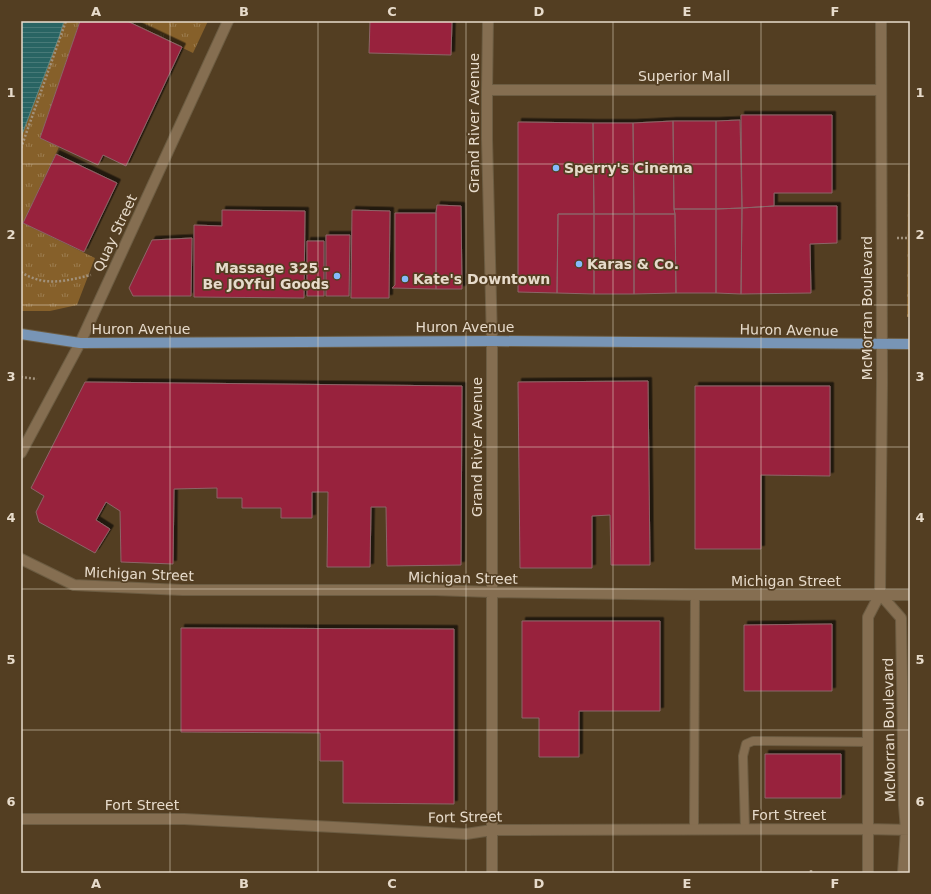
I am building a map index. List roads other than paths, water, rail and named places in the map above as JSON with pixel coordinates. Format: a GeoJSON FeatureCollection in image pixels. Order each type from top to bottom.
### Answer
{"type":"FeatureCollection","features":[{"type":"Feature","properties":{"kind":"main road","name":"Huron Avenue"},"geometry":{"type":"LineString","coordinates":[[21,334],[80,343],[492,341],[910,344]]}},
{"type":"Feature","properties":{"kind":"street","name":"Quay Street"},"geometry":{"type":"LineString","coordinates":[[21,453],[80,343],[228,21]]}},
{"type":"Feature","properties":{"kind":"street","name":"Grand River Avenue"},"geometry":{"type":"LineString","coordinates":[[488,21],[487,90],[492,341],[492,873]]}},
{"type":"Feature","properties":{"kind":"street","name":"McMorran Boulevard"},"geometry":{"type":"LineString","coordinates":[[868,873],[868,617],[880,594],[882,344],[881,21]]}},
{"type":"Feature","properties":{"kind":"street","name":"Superior Mall"},"geometry":{"type":"LineString","coordinates":[[487,90],[881,90]]}},
{"type":"Feature","properties":{"kind":"street","name":"Michigan Street"},"geometry":{"type":"LineString","coordinates":[[21,559],[74,585],[182,590],[435,590],[695,595],[910,595]]}},
{"type":"Feature","properties":{"kind":"street","name":"McMorran Boulevard"},"geometry":{"type":"LineString","coordinates":[[880,594],[902,618],[904,805],[908,830],[903,873]]}},
{"type":"Feature","properties":{"kind":"street","name":"Fort Street"},"geometry":{"type":"LineString","coordinates":[[21,819],[184,819],[466,834],[492,830],[908,830]]}},
{"type":"Feature","properties":{"kind":"lane"},"geometry":{"type":"LineString","coordinates":[[694,829],[695,595]]}},
{"type":"Feature","properties":{"kind":"lane"},"geometry":{"type":"LineString","coordinates":[[745,829],[743,756],[746,744],[753,740],[868,742]]}},
{"type":"Feature","properties":{"kind":"water"},"geometry":{"type":"Polygon","coordinates":[[[21,21],[64,21],[21,137],[21,21]]]}},
{"type":"Feature","properties":{"kind":"place","name":"Sperry's Cinema"},"geometry":{"type":"Point","coordinates":[556,168]}},
{"type":"Feature","properties":{"kind":"place","name":"Karas & Co."},"geometry":{"type":"Point","coordinates":[579,264]}},
{"type":"Feature","properties":{"kind":"place","name":"Massage 325 - Be JOYful Goods"},"geometry":{"type":"Point","coordinates":[337,276]}},
{"type":"Feature","properties":{"kind":"place","name":"Kate's Downtown"},"geometry":{"type":"Point","coordinates":[405,279]}}]}
